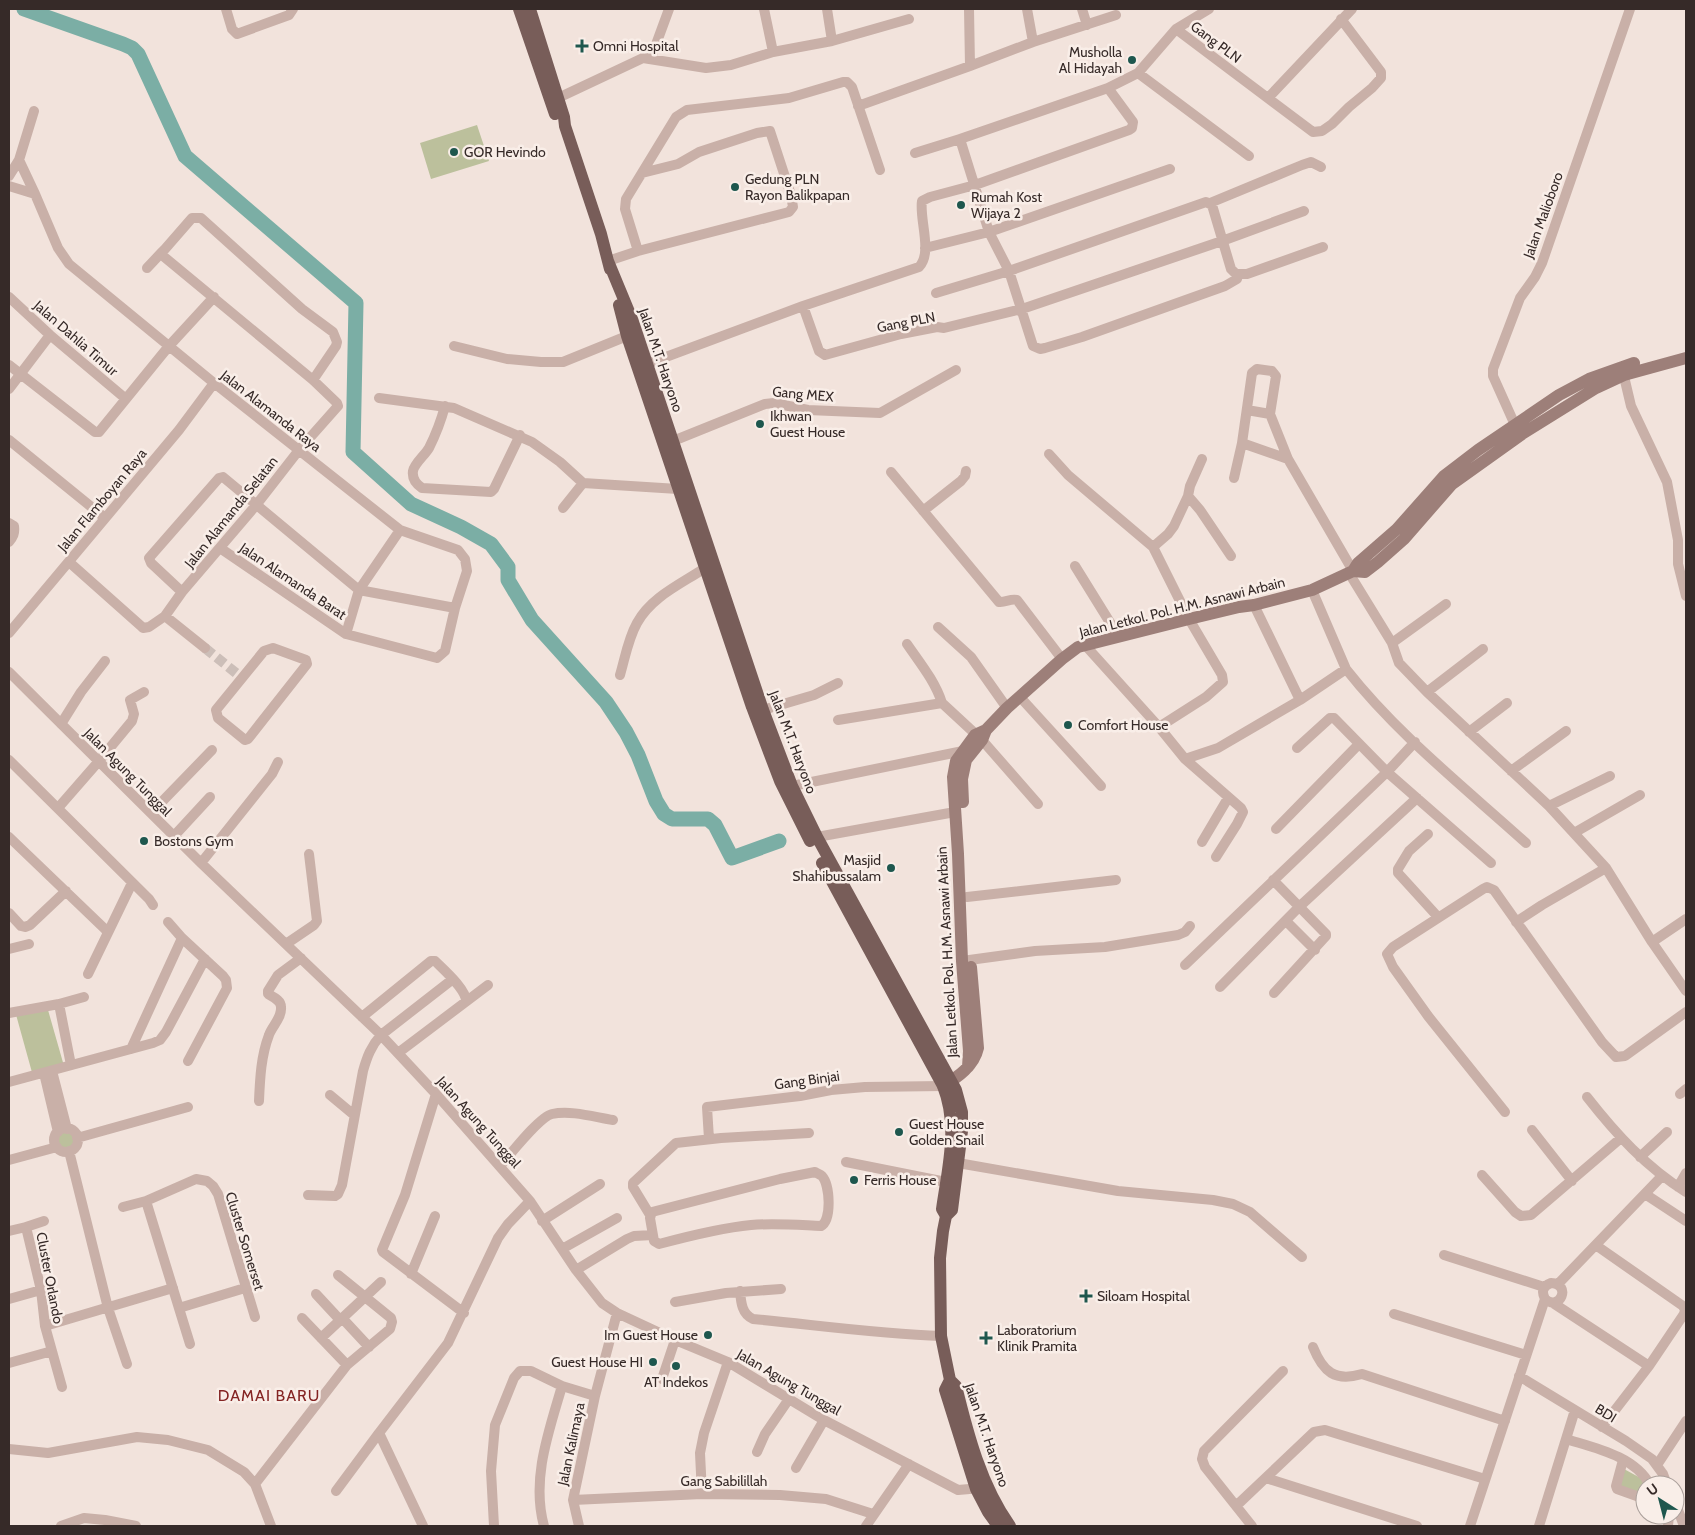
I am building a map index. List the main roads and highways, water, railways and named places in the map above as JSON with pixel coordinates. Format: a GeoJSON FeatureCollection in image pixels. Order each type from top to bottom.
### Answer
{"type":"FeatureCollection","features":[{"type":"Feature","properties":{"kind":"main road","name":"Jalan M.T. Haryono"},"geometry":{"type":"LineString","coordinates":[[519,9],[554,112],[565,126]]}},
{"type":"Feature","properties":{"kind":"main road","name":"Jalan M.T. Haryono"},"geometry":{"type":"LineString","coordinates":[[530,9],[594,214],[627,336],[754,714],[780,780],[920,1025],[947,1083],[960,1105],[962,1120],[952,1210],[946,1216],[940,1258],[942,1336],[950,1380],[956,1386],[983,1478],[982,1488],[988,1512],[998,1526]]}},
{"type":"Feature","properties":{"kind":"main road","name":"Jalan M.T. Haryono"},"geometry":{"type":"LineString","coordinates":[[608,262],[632,319],[763,710],[812,833]]}},
{"type":"Feature","properties":{"kind":"main road","name":"Jalan M.T. Haryono"},"geometry":{"type":"LineString","coordinates":[[946,1216],[942,1209],[952,1125],[947,1083]]}},
{"type":"Feature","properties":{"kind":"main road","name":"Jalan M.T. Haryono"},"geometry":{"type":"LineString","coordinates":[[982,1488],[1010,1526]]}},
{"type":"Feature","properties":{"kind":"waterway"},"geometry":{"type":"LineString","coordinates":[[24,9],[132,48],[138,54],[185,156],[356,303],[353,452],[411,504],[461,527],[491,544],[508,567],[508,580],[532,620],[606,702],[626,732],[638,755],[656,801],[664,814],[672,819],[708,819],[715,825],[732,858],[779,841]]}},
{"type":"Feature","properties":{"kind":"tunnel"},"geometry":{"type":"LineString","coordinates":[[205,648],[236,673]]}},
{"type":"Feature","properties":{"kind":"place","name":"Omni Hospital"},"geometry":{"type":"Point","coordinates":[582,46]}},
{"type":"Feature","properties":{"kind":"place","name":"Musholla Al Hidayah"},"geometry":{"type":"Point","coordinates":[1132,60]}},
{"type":"Feature","properties":{"kind":"place","name":"GOR Hevindo"},"geometry":{"type":"Point","coordinates":[454,152]}},
{"type":"Feature","properties":{"kind":"place","name":"Gedung PLN Rayon Balikpapan"},"geometry":{"type":"Point","coordinates":[735,187]}},
{"type":"Feature","properties":{"kind":"place","name":"Rumah Kost Wijaya 2"},"geometry":{"type":"Point","coordinates":[961,205]}},
{"type":"Feature","properties":{"kind":"place","name":"Ikhwan Guest House"},"geometry":{"type":"Point","coordinates":[760,424]}},
{"type":"Feature","properties":{"kind":"place","name":"Comfort House"},"geometry":{"type":"Point","coordinates":[1068,725]}},
{"type":"Feature","properties":{"kind":"place","name":"Bostons Gym"},"geometry":{"type":"Point","coordinates":[144,841]}},
{"type":"Feature","properties":{"kind":"place","name":"Masjid Shahibussalam"},"geometry":{"type":"Point","coordinates":[891,868]}},
{"type":"Feature","properties":{"kind":"place","name":"Guest House Golden Snail"},"geometry":{"type":"Point","coordinates":[899,1132]}},
{"type":"Feature","properties":{"kind":"place","name":"Ferris House"},"geometry":{"type":"Point","coordinates":[854,1180]}},
{"type":"Feature","properties":{"kind":"place","name":"Siloam Hospital"},"geometry":{"type":"Point","coordinates":[1086,1296]}},
{"type":"Feature","properties":{"kind":"place","name":"Im Guest House"},"geometry":{"type":"Point","coordinates":[708,1335]}},
{"type":"Feature","properties":{"kind":"place","name":"Laboratorium Klinik Pramita"},"geometry":{"type":"Point","coordinates":[986,1338]}},
{"type":"Feature","properties":{"kind":"place","name":"Guest House HI"},"geometry":{"type":"Point","coordinates":[653,1362]}},
{"type":"Feature","properties":{"kind":"place","name":"AT Indekos"},"geometry":{"type":"Point","coordinates":[676,1366]}},
{"type":"Feature","properties":{"kind":"district","name":"DAMAI BARU"},"geometry":{"type":"Point","coordinates":[269,1395]}}]}
